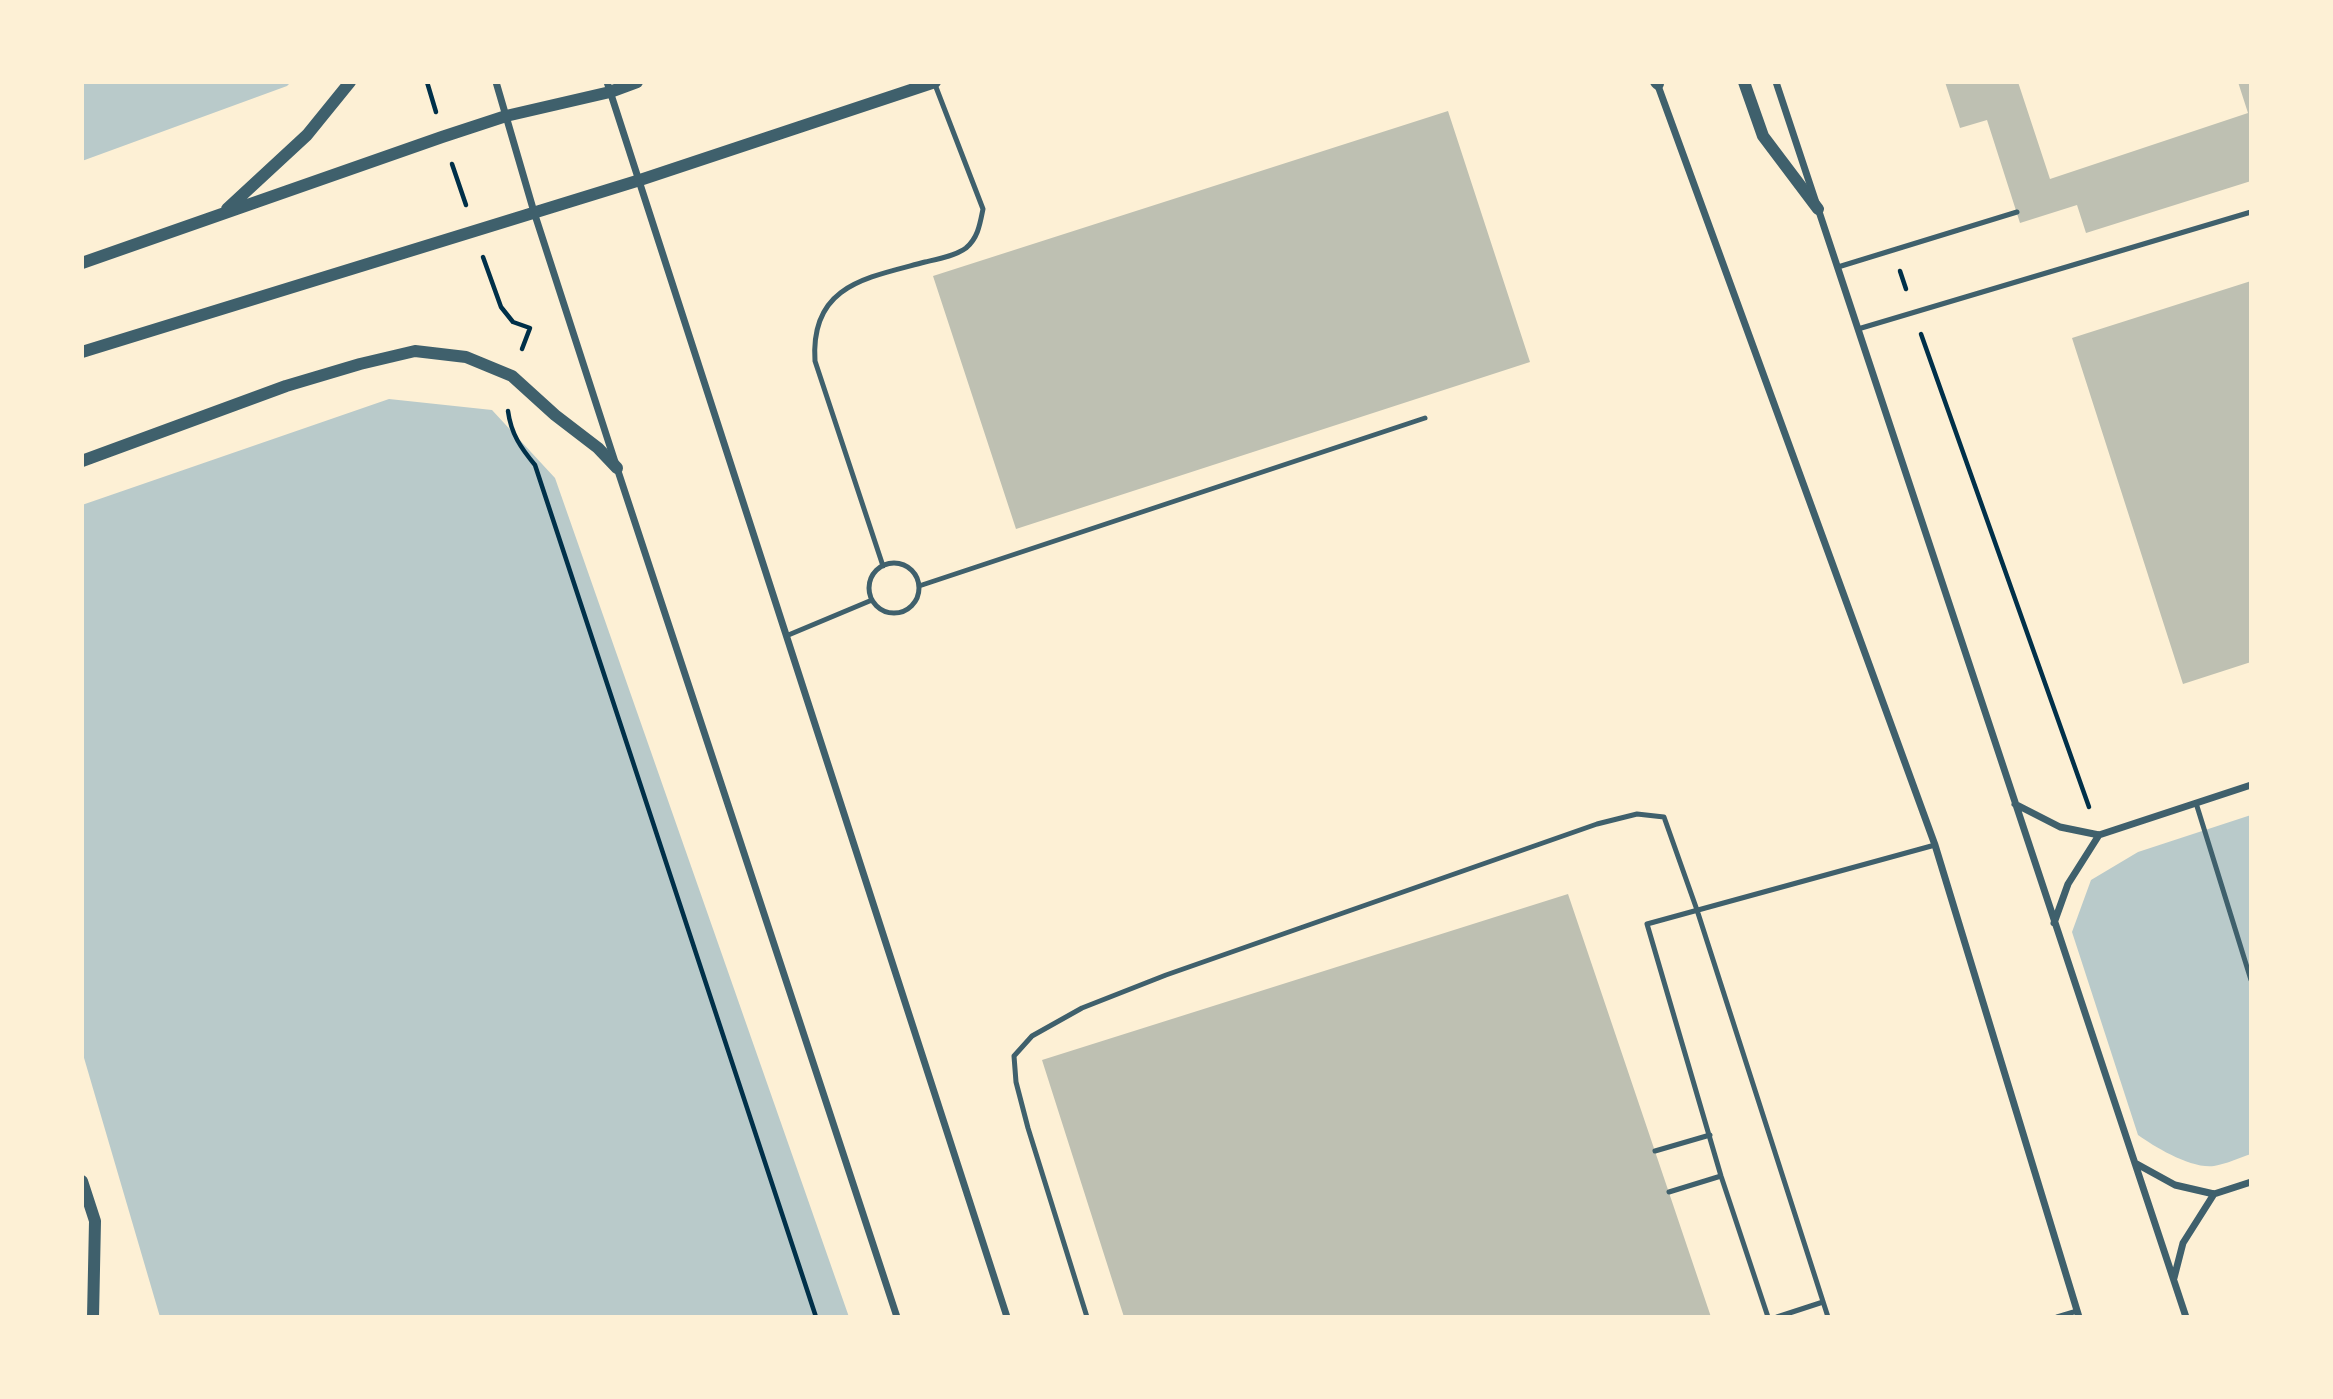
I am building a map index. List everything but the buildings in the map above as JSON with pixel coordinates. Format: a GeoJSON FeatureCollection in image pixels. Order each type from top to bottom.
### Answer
{"type":"FeatureCollection","features":[{"type":"Feature","properties":{"kind":"street"},"geometry":{"type":"LineString","coordinates":[[222,214],[307,135],[350,82]]}},
{"type":"Feature","properties":{"kind":"street"},"geometry":{"type":"LineString","coordinates":[[496,82],[534,212],[617,468],[897,1317]]}},
{"type":"Feature","properties":{"kind":"street"},"geometry":{"type":"LineString","coordinates":[[82,263],[506,116],[609,87],[637,82]]}},
{"type":"Feature","properties":{"kind":"street"},"geometry":{"type":"LineString","coordinates":[[85,352],[640,180],[935,82]]}},
{"type":"Feature","properties":{"kind":"street"},"geometry":{"type":"LineString","coordinates":[[1744,82],[1763,136],[1818,209]]}},
{"type":"Feature","properties":{"kind":"street"},"geometry":{"type":"LineString","coordinates":[[1776,82],[2186,1317]]}},
{"type":"Feature","properties":{"kind":"street"},"geometry":{"type":"LineString","coordinates":[[1657,83],[1935,845],[2078,1314]]}},
{"type":"Feature","properties":{"kind":"street"},"geometry":{"type":"LineString","coordinates":[[609,87],[1007,1317]]}},
{"type":"Feature","properties":{"kind":"street"},"geometry":{"type":"LineString","coordinates":[[82,461],[286,386],[415,351],[466,357],[512,376],[555,415],[598,448],[617,468]]}},
{"type":"Feature","properties":{"kind":"street"},"geometry":{"type":"LineString","coordinates":[[2014,803],[2060,827],[2099,835],[2251,785]]}},
{"type":"Feature","properties":{"kind":"street"},"geometry":{"type":"LineString","coordinates":[[2054,923],[2068,884],[2099,835]]}},
{"type":"Feature","properties":{"kind":"street"},"geometry":{"type":"LineString","coordinates":[[2135,1163],[2175,1185],[2214,1194],[2251,1182]]}},
{"type":"Feature","properties":{"kind":"street"},"geometry":{"type":"LineString","coordinates":[[82,1181],[94,1221],[93,1317]]}},
{"type":"Feature","properties":{"kind":"street"},"geometry":{"type":"LineString","coordinates":[[2173,1279],[2183,1242],[2214,1194]]}},
{"type":"Feature","properties":{"kind":"lane"},"geometry":{"type":"LineString","coordinates":[[883,566],[815,361],[814,343],[817,325],[825,309],[836,295],[851,284],[947,257],[966,247],[979,230],[983,209],[935,82]]}},
{"type":"Feature","properties":{"kind":"lane"},"geometry":{"type":"LineString","coordinates":[[1838,267],[2017,212]]}},
{"type":"Feature","properties":{"kind":"lane"},"geometry":{"type":"LineString","coordinates":[[1858,329],[2251,212]]}},
{"type":"Feature","properties":{"kind":"lane"},"geometry":{"type":"LineString","coordinates":[[919,586],[1425,418]]}},
{"type":"Feature","properties":{"kind":"lane"},"geometry":{"type":"LineString","coordinates":[[893,563],[911,569],[919,586],[914,604],[897,613],[887,612],[872,600],[870,581],[883,566],[893,563]]}},
{"type":"Feature","properties":{"kind":"lane"},"geometry":{"type":"LineString","coordinates":[[786,636],[872,600]]}},
{"type":"Feature","properties":{"kind":"lane"},"geometry":{"type":"LineString","coordinates":[[2196,803],[2251,980]]}},
{"type":"Feature","properties":{"kind":"lane"},"geometry":{"type":"LineString","coordinates":[[1087,1317],[1016,1082],[1014,1056],[1032,1036],[1082,1008],[1166,975],[1559,836],[1637,814],[1664,817],[1697,910],[1828,1317]]}},
{"type":"Feature","properties":{"kind":"lane"},"geometry":{"type":"LineString","coordinates":[[1768,1317],[1721,1175],[1647,925],[1935,845]]}},
{"type":"Feature","properties":{"kind":"lane"},"geometry":{"type":"LineString","coordinates":[[1655,1151],[1710,1135]]}},
{"type":"Feature","properties":{"kind":"lane"},"geometry":{"type":"LineString","coordinates":[[1669,1192],[1721,1175]]}},
{"type":"Feature","properties":{"kind":"lane"},"geometry":{"type":"LineString","coordinates":[[1777,1317],[1823,1302]]}},
{"type":"Feature","properties":{"kind":"lane"},"geometry":{"type":"LineString","coordinates":[[2057,1317],[2078,1314]]}},
{"type":"Feature","properties":{"kind":"path"},"geometry":{"type":"LineString","coordinates":[[1893,250],[2099,835]]}},
{"type":"Feature","properties":{"kind":"path"},"geometry":{"type":"LineString","coordinates":[[512,376],[506,397],[510,427],[520,449],[535,465],[816,1317]]}},
{"type":"Feature","properties":{"kind":"shaded area"},"geometry":{"type":"Polygon","coordinates":[[[82,82],[291,82],[287,86],[82,161],[82,82]]]}},
{"type":"Feature","properties":{"kind":"shaded area"},"geometry":{"type":"Polygon","coordinates":[[[389,399],[492,410],[555,478],[849,1317],[160,1317],[82,1051],[82,505],[389,399]]]}},
{"type":"Feature","properties":{"kind":"shaded area"},"geometry":{"type":"Polygon","coordinates":[[[2251,815],[2251,1154],[2219,1165],[2205,1166],[2174,1156],[2138,1135],[2072,932],[2091,880],[2138,852],[2251,815]]]}}]}
